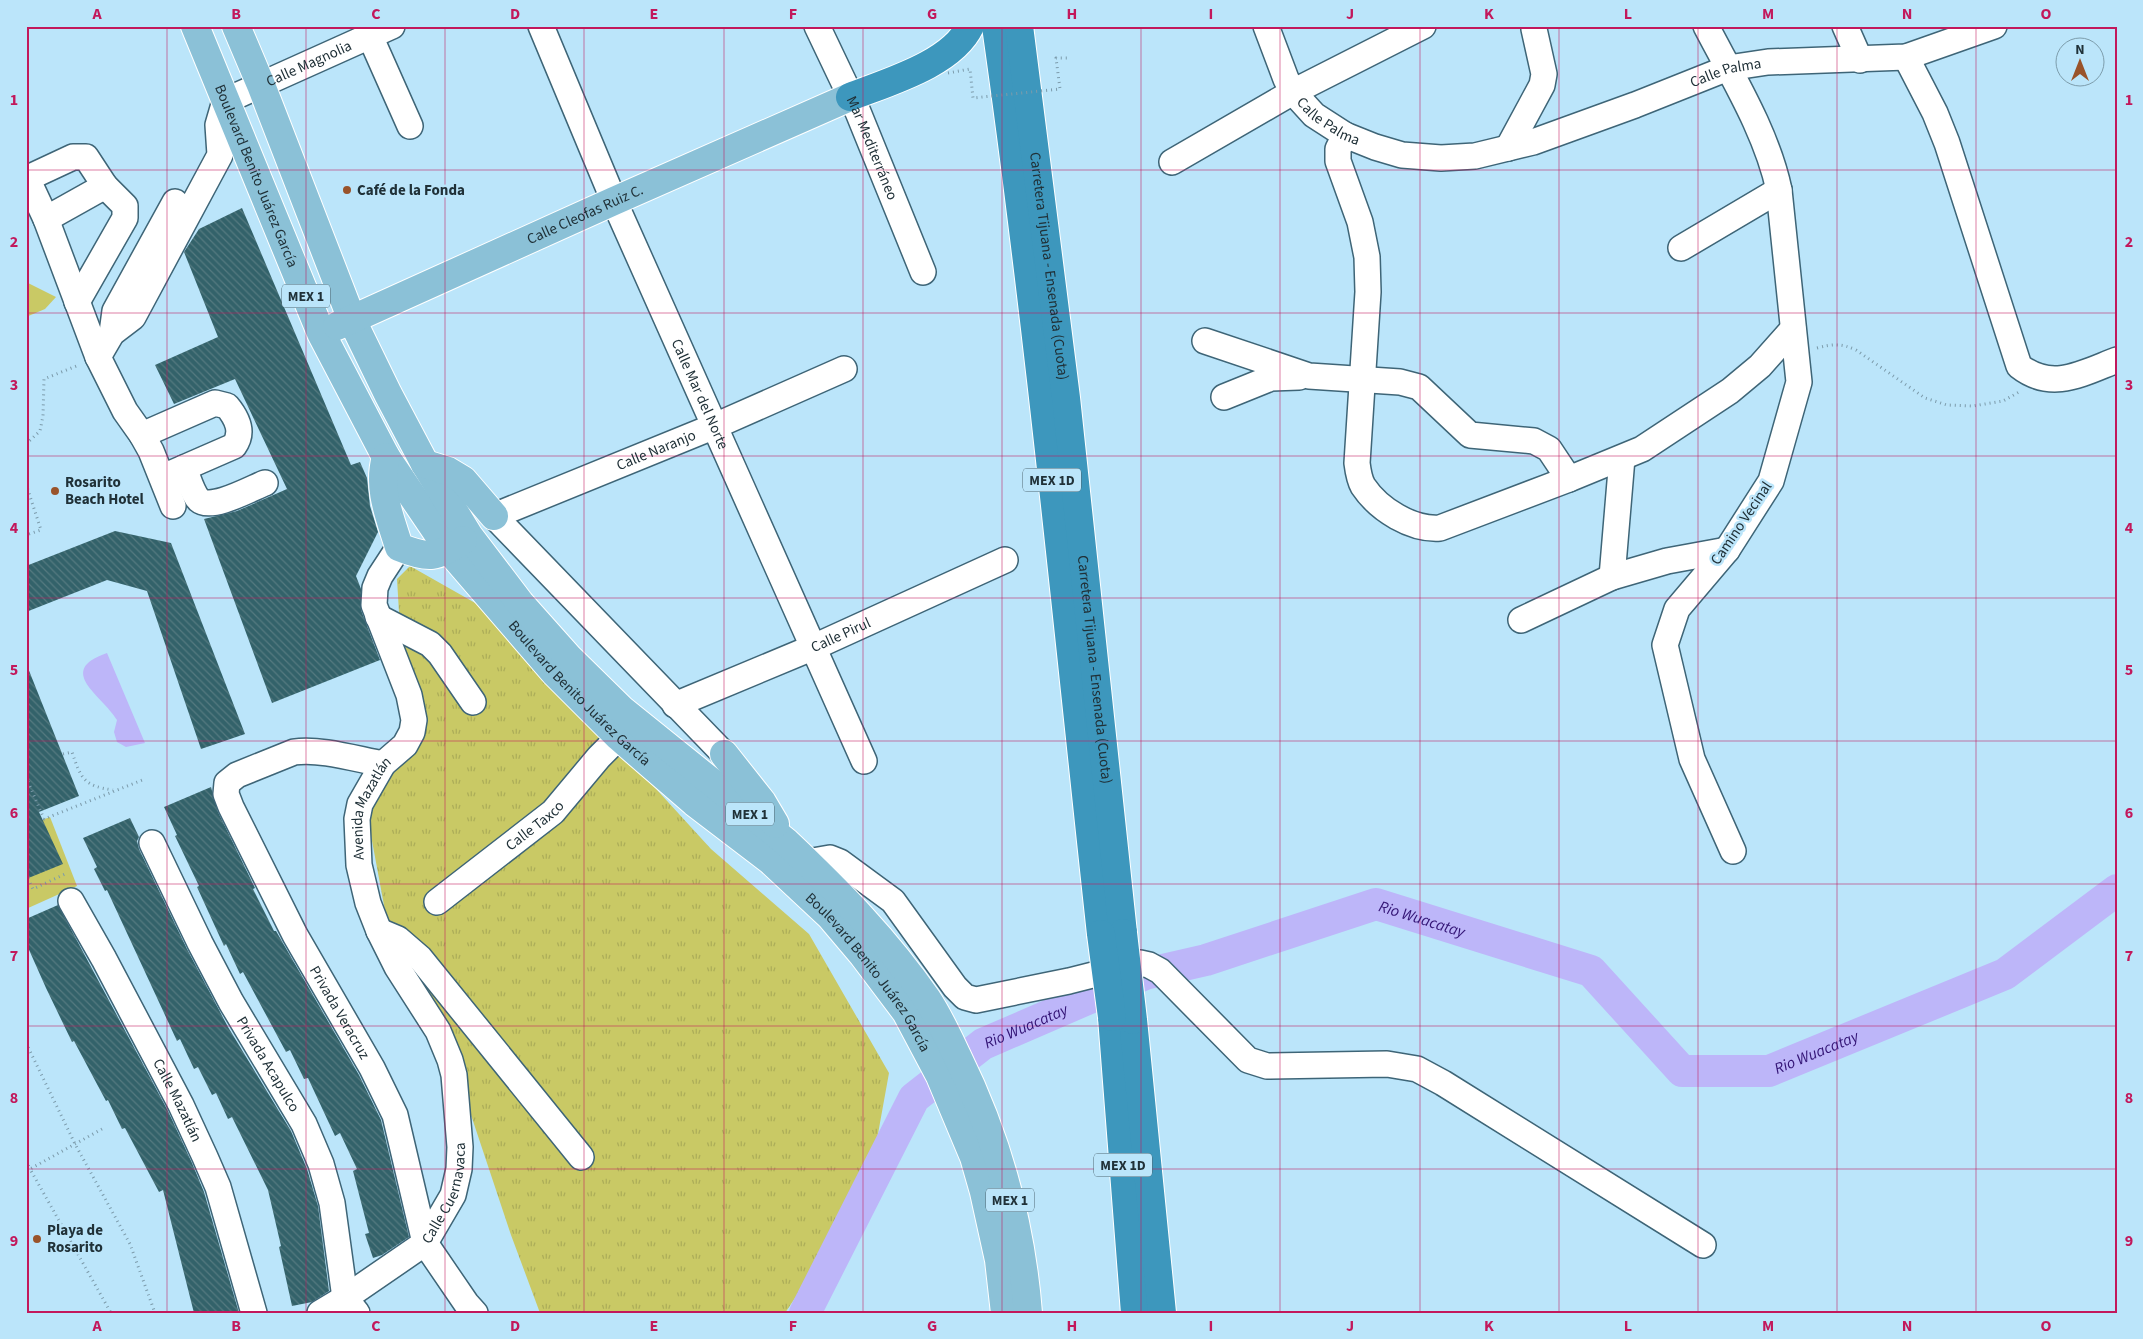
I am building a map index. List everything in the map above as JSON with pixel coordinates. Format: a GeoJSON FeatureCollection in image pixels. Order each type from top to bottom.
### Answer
{"type":"FeatureCollection","features":[{"type":"Feature","properties":{"kind":"highway"},"geometry":{"type":"LineString","coordinates":[[850,97],[940,58],[960,43],[970,26]]}},
{"type":"Feature","properties":{"kind":"highway","name":"Carretera Tijuana - Ensenada (Cuota)"},"geometry":{"type":"LineString","coordinates":[[996,26],[1012,135],[1042,390],[1122,1018],[1162,1313]]}},
{"type":"Feature","properties":{"kind":"highway","name":"Carretera Tijuana - Ensenada (Cuota)"},"geometry":{"type":"LineString","coordinates":[[1019,26],[1066,398],[1112,934]]}},
{"type":"Feature","properties":{"kind":"highway","name":"Carretera Tijuana - Ensenada (Cuota)"},"geometry":{"type":"LineString","coordinates":[[1122,1018],[1135,1313]]}},
{"type":"Feature","properties":{"kind":"main road","name":"Boulevard Benito Juárez García"},"geometry":{"type":"LineString","coordinates":[[195,26],[322,333],[386,457],[459,543],[555,673],[619,737],[694,802],[770,860],[796,883],[830,916],[863,954],[906,991]]}},
{"type":"Feature","properties":{"kind":"main road","name":"Boulevard Benito Juárez García"},"geometry":{"type":"LineString","coordinates":[[236,26],[261,84],[352,320],[425,464],[459,543],[520,603],[569,658],[622,710],[786,842],[856,910],[879,936],[906,991],[915,1027],[962,1094],[996,1149],[1019,1238],[1028,1313]]}},
{"type":"Feature","properties":{"kind":"main road","name":"Calle Cleofas Ruiz C."},"geometry":{"type":"LineString","coordinates":[[322,333],[850,97]]}},
{"type":"Feature","properties":{"kind":"main road"},"geometry":{"type":"LineString","coordinates":[[386,457],[382,476],[384,498],[399,548],[416,554],[430,556],[459,543]]}},
{"type":"Feature","properties":{"kind":"main road"},"geometry":{"type":"LineString","coordinates":[[425,464],[448,471],[463,480],[494,516]]}},
{"type":"Feature","properties":{"kind":"main road"},"geometry":{"type":"LineString","coordinates":[[724,754],[762,802],[786,842]]}},
{"type":"Feature","properties":{"kind":"main road","name":"Boulevard Benito Juárez García"},"geometry":{"type":"LineString","coordinates":[[962,1094],[974,1157],[1000,1260],[1005,1313]]}},
{"type":"Feature","properties":{"kind":"street","name":"Calle Magnolia"},"geometry":{"type":"LineString","coordinates":[[225,100],[392,26]]}},
{"type":"Feature","properties":{"kind":"street","name":"Calle Mar del Norte"},"geometry":{"type":"LineString","coordinates":[[541,26],[614,201],[864,761]]}},
{"type":"Feature","properties":{"kind":"street","name":"Mar Mediterráneo"},"geometry":{"type":"LineString","coordinates":[[817,26],[858,112],[923,272]]}},
{"type":"Feature","properties":{"kind":"street","name":"Calle Palma"},"geometry":{"type":"LineString","coordinates":[[1266,26],[1277,58],[1293,92],[1314,115],[1345,135],[1402,154],[1441,158],[1475,156],[1533,142],[1635,105],[1728,68],[1768,62],[1906,57],[1994,26]]}},
{"type":"Feature","properties":{"kind":"street"},"geometry":{"type":"LineString","coordinates":[[1172,162],[1293,92],[1424,26]]}},
{"type":"Feature","properties":{"kind":"street","name":"Camino Vecinal"},"geometry":{"type":"LineString","coordinates":[[1706,26],[1766,147],[1774,168],[1779,190],[1799,382],[1771,481],[1727,550],[1677,609],[1665,645],[1692,759],[1733,851]]}},
{"type":"Feature","properties":{"kind":"street"},"geometry":{"type":"LineString","coordinates":[[1845,26],[1860,60]]}},
{"type":"Feature","properties":{"kind":"street"},"geometry":{"type":"LineString","coordinates":[[1508,148],[1542,85],[1544,74],[1534,29]]}},
{"type":"Feature","properties":{"kind":"street"},"geometry":{"type":"LineString","coordinates":[[370,36],[410,126]]}},
{"type":"Feature","properties":{"kind":"street"},"geometry":{"type":"LineString","coordinates":[[1906,57],[1935,114],[1947,143],[2020,366],[2029,374],[2041,379],[2056,380],[2071,378],[2117,360]]}},
{"type":"Feature","properties":{"kind":"street"},"geometry":{"type":"LineString","coordinates":[[98,357],[112,334],[133,317],[220,155],[218,125],[225,100]]}},
{"type":"Feature","properties":{"kind":"street"},"geometry":{"type":"LineString","coordinates":[[1345,135],[1338,149],[1338,162],[1360,222],[1367,257],[1368,292],[1357,463],[1359,475],[1364,486],[1384,508],[1417,527],[1428,529],[1440,528],[1642,449],[1730,391],[1760,366],[1795,341]]}},
{"type":"Feature","properties":{"kind":"street"},"geometry":{"type":"LineString","coordinates":[[77,302],[126,218],[125,206],[105,186],[88,159],[82,156],[73,157],[27,177],[37,212],[77,302],[98,357],[125,411],[173,473],[197,498],[205,502],[223,501],[265,482]]}},
{"type":"Feature","properties":{"kind":"street"},"geometry":{"type":"LineString","coordinates":[[37,212],[105,186]]}},
{"type":"Feature","properties":{"kind":"street"},"geometry":{"type":"LineString","coordinates":[[1682,248],[1779,190]]}},
{"type":"Feature","properties":{"kind":"street"},"geometry":{"type":"LineString","coordinates":[[1206,341],[1309,376]]}},
{"type":"Feature","properties":{"kind":"street","name":"Calle Naranjo"},"geometry":{"type":"LineString","coordinates":[[494,516],[715,426],[844,369]]}},
{"type":"Feature","properties":{"kind":"street"},"geometry":{"type":"LineString","coordinates":[[1224,396],[1270,378],[1309,376],[1400,382],[1419,387],[1470,435],[1534,441],[1549,449],[1568,479]]}},
{"type":"Feature","properties":{"kind":"street"},"geometry":{"type":"LineString","coordinates":[[142,435],[210,404],[219,403],[227,406],[239,427],[240,432],[237,442],[228,450],[173,473]]}},
{"type":"Feature","properties":{"kind":"street"},"geometry":{"type":"LineString","coordinates":[[1612,577],[1622,458]]}},
{"type":"Feature","properties":{"kind":"street"},"geometry":{"type":"LineString","coordinates":[[173,473],[173,506]]}},
{"type":"Feature","properties":{"kind":"street"},"geometry":{"type":"LineString","coordinates":[[494,516],[724,754]]}},
{"type":"Feature","properties":{"kind":"street","name":"Avenida Mazatlán"},"geometry":{"type":"LineString","coordinates":[[399,548],[380,576],[375,588],[374,605],[409,695],[414,714],[412,732],[405,745],[383,764],[360,804],[357,819],[359,865],[368,903],[379,931],[397,967],[438,1031],[454,1075]]}},
{"type":"Feature","properties":{"kind":"street"},"geometry":{"type":"LineString","coordinates":[[1521,620],[1612,577],[1674,559],[1727,550]]}},
{"type":"Feature","properties":{"kind":"street","name":"Calle Pirul"},"geometry":{"type":"LineString","coordinates":[[675,705],[814,647],[1005,560]]}},
{"type":"Feature","properties":{"kind":"street"},"geometry":{"type":"LineString","coordinates":[[378,617],[430,644],[440,654],[473,702]]}},
{"type":"Feature","properties":{"kind":"street","name":"Calle Taxco"},"geometry":{"type":"LineString","coordinates":[[437,902],[553,812],[599,757],[619,737]]}},
{"type":"Feature","properties":{"kind":"street","name":"Privada Veracruz"},"geometry":{"type":"LineString","coordinates":[[383,764],[317,752],[294,752],[237,775],[227,784],[226,794],[230,807],[295,935],[372,1068],[395,1115],[425,1243]]}},
{"type":"Feature","properties":{"kind":"street","name":"Privada Acapulco"},"geometry":{"type":"LineString","coordinates":[[152,843],[200,943],[231,1002],[304,1124],[321,1164],[332,1203],[351,1306]]}},
{"type":"Feature","properties":{"kind":"street"},"geometry":{"type":"LineString","coordinates":[[807,862],[830,858],[840,862],[893,901],[955,987],[965,997],[976,1000],[1069,981],[1140,963],[1149,965],[1160,971],[1248,1060],[1267,1066],[1387,1064],[1417,1069],[1443,1082],[1703,1245]]}},
{"type":"Feature","properties":{"kind":"street","name":"Calle Mazatlán"},"geometry":{"type":"LineString","coordinates":[[71,902],[163,1071],[205,1157],[218,1187],[254,1313]]}},
{"type":"Feature","properties":{"kind":"street"},"geometry":{"type":"LineString","coordinates":[[379,931],[398,939],[420,958],[581,1157]]}},
{"type":"Feature","properties":{"kind":"street","name":"Calle Cuernavaca"},"geometry":{"type":"LineString","coordinates":[[320,1313],[351,1306],[425,1243],[454,1195],[460,1147],[454,1075]]}},
{"type":"Feature","properties":{"kind":"street"},"geometry":{"type":"LineString","coordinates":[[425,1243],[475,1313]]}},
{"type":"Feature","properties":{"kind":"path"},"geometry":{"type":"LineString","coordinates":[[948,73],[970,68],[972,98],[1060,89],[1056,58],[1070,58]]}},
{"type":"Feature","properties":{"kind":"path"},"geometry":{"type":"LineString","coordinates":[[1795,341],[1844,345],[1856,350],[1925,398],[1948,405],[1973,406],[2003,401],[2041,379]]}},
{"type":"Feature","properties":{"kind":"path"},"geometry":{"type":"LineString","coordinates":[[26,444],[40,431],[43,416],[44,379],[98,357]]}},
{"type":"Feature","properties":{"kind":"path"},"geometry":{"type":"LineString","coordinates":[[26,484],[41,530],[26,535]]}},
{"type":"Feature","properties":{"kind":"path"},"geometry":{"type":"LineString","coordinates":[[63,754],[72,752],[81,777],[90,785],[116,791]]}},
{"type":"Feature","properties":{"kind":"path"},"geometry":{"type":"LineString","coordinates":[[26,777],[44,819],[145,779]]}},
{"type":"Feature","properties":{"kind":"path"},"geometry":{"type":"LineString","coordinates":[[26,874],[33,889],[65,874]]}},
{"type":"Feature","properties":{"kind":"path"},"geometry":{"type":"LineString","coordinates":[[26,1043],[75,1144],[130,1244],[154,1313]]}},
{"type":"Feature","properties":{"kind":"path"},"geometry":{"type":"LineString","coordinates":[[30,1168],[102,1129]]}},
{"type":"Feature","properties":{"kind":"path"},"geometry":{"type":"LineString","coordinates":[[26,1161],[111,1313]]}},
{"type":"Feature","properties":{"kind":"green space"},"geometry":{"type":"Polygon","coordinates":[[[26,282],[56,297],[45,309],[26,317],[26,282]]]}},
{"type":"Feature","properties":{"kind":"green space"},"geometry":{"type":"Polygon","coordinates":[[[410,566],[477,604],[540,662],[711,849],[809,934],[889,1073],[868,1189],[785,1313],[540,1313],[511,1235],[443,1031],[386,916],[367,814],[407,746],[397,579],[410,566]]]}},
{"type":"Feature","properties":{"kind":"green space"},"geometry":{"type":"Polygon","coordinates":[[[50,817],[77,886],[26,909],[26,826],[50,817]]]}},
{"type":"Feature","properties":{"kind":"shaded area"},"geometry":{"type":"Polygon","coordinates":[[[107,653],[145,743],[126,747],[117,742],[114,732],[117,720],[87,684],[83,676],[85,668],[92,660],[107,653]]]}},
{"type":"Feature","properties":{"kind":"building"},"geometry":{"type":"Polygon","coordinates":[[[242,208],[351,465],[360,462],[367,478],[370,506],[378,532],[356,576],[361,589],[361,610],[380,660],[272,703],[204,519],[237,511],[287,489],[235,379],[174,404],[155,365],[218,337],[184,252],[199,229],[242,208]]]}},
{"type":"Feature","properties":{"kind":"building"},"geometry":{"type":"Polygon","coordinates":[[[115,531],[171,543],[245,734],[201,749],[147,591],[107,580],[26,612],[26,566],[115,531]]]}},
{"type":"Feature","properties":{"kind":"building"},"geometry":{"type":"Polygon","coordinates":[[[26,663],[79,796],[39,812],[63,864],[26,879],[26,663]]]}},
{"type":"Feature","properties":{"kind":"building"},"geometry":{"type":"Polygon","coordinates":[[[211,787],[218,812],[274,931],[276,931],[359,1075],[381,1120],[409,1237],[382,1255],[373,1258],[365,1234],[369,1233],[353,1171],[357,1169],[340,1133],[335,1136],[308,1078],[304,1079],[290,1050],[286,1052],[243,972],[240,974],[226,944],[224,946],[164,807],[211,787]]]}},
{"type":"Feature","properties":{"kind":"building"},"geometry":{"type":"Polygon","coordinates":[[[130,818],[139,837],[137,841],[139,849],[187,949],[228,1027],[291,1131],[307,1169],[318,1206],[329,1291],[312,1302],[292,1306],[268,1190],[232,1117],[228,1119],[216,1093],[212,1095],[198,1067],[194,1069],[180,1039],[177,1041],[107,890],[105,891],[94,869],[97,867],[83,838],[130,818]]]}},
{"type":"Feature","properties":{"kind":"building"},"geometry":{"type":"Polygon","coordinates":[[[58,905],[168,1111],[192,1163],[204,1192],[239,1313],[194,1313],[163,1190],[159,1192],[125,1128],[122,1129],[108,1100],[106,1101],[74,1041],[72,1042],[26,943],[26,919],[58,905]]]}},
{"type":"Feature","properties":{"kind":"waterway","name":"Rio Wuacatay"},"geometry":{"type":"LineString","coordinates":[[805,1313],[914,1098],[983,1044],[1145,974],[1206,960],[1376,904],[1591,971],[1682,1071],[1769,1071],[2005,974],[2117,890]]}},
{"type":"Feature","properties":{"kind":"place","name":"Café de la Fonda"},"geometry":{"type":"Point","coordinates":[347,190]}},
{"type":"Feature","properties":{"kind":"place","name":"Rosarito Beach Hotel"},"geometry":{"type":"Point","coordinates":[55,491]}},
{"type":"Feature","properties":{"kind":"place","name":"Playa de Rosarito"},"geometry":{"type":"Point","coordinates":[37,1239]}}]}
